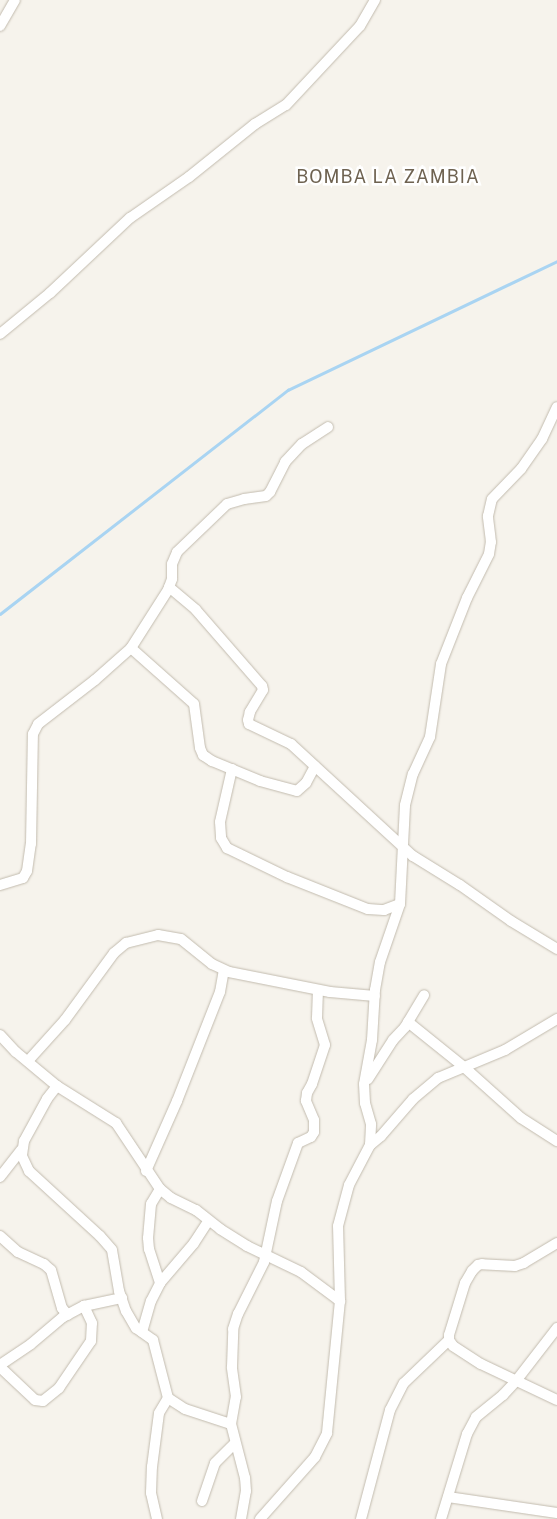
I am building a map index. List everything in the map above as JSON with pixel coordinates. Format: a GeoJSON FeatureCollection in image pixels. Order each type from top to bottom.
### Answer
{"type":"FeatureCollection","features":[{"type":"Feature","properties":{"kind":"street"},"geometry":{"type":"LineString","coordinates":[[0,26],[15,0]]}},
{"type":"Feature","properties":{"kind":"street"},"geometry":{"type":"LineString","coordinates":[[0,334],[50,293],[130,218],[189,177],[255,124],[286,105],[360,26],[375,0]]}},
{"type":"Feature","properties":{"kind":"street"},"geometry":{"type":"LineString","coordinates":[[370,1145],[371,1124],[365,1103],[364,1084],[372,1040],[375,996],[380,962],[400,904],[405,805],[413,774],[430,737],[441,664],[467,598],[489,554],[491,542],[488,511],[492,499],[522,468],[542,439],[557,407]]}},
{"type":"Feature","properties":{"kind":"street"},"geometry":{"type":"LineString","coordinates":[[0,885],[23,878],[27,871],[31,844],[33,742],[38,724],[95,680],[131,648],[169,588],[172,564],[177,552],[227,504],[266,496],[270,492],[285,462],[302,444],[328,427]]}},
{"type":"Feature","properties":{"kind":"street"},"geometry":{"type":"LineString","coordinates":[[169,588],[196,610],[262,686],[263,690],[250,712],[249,724],[291,744],[413,856],[460,885],[510,921],[557,949]]}},
{"type":"Feature","properties":{"kind":"street"},"geometry":{"type":"LineString","coordinates":[[131,648],[194,704],[200,748],[204,755],[260,781],[297,791],[306,783],[315,766]]}},
{"type":"Feature","properties":{"kind":"street"},"geometry":{"type":"LineString","coordinates":[[232,769],[220,822],[221,838],[227,848],[287,877],[368,909],[384,910],[400,904]]}},
{"type":"Feature","properties":{"kind":"street"},"geometry":{"type":"LineString","coordinates":[[28,1061],[65,1020],[114,953],[126,943],[158,935],[170,935],[189,944],[212,964],[224,970],[318,990],[375,996]]}},
{"type":"Feature","properties":{"kind":"street"},"geometry":{"type":"LineString","coordinates":[[146,1171],[177,1102],[220,992],[224,970]]}},
{"type":"Feature","properties":{"kind":"street"},"geometry":{"type":"LineString","coordinates":[[241,1519],[246,1492],[245,1478],[242,1461],[230,1424],[236,1397],[232,1367],[233,1329],[238,1314],[261,1268],[277,1201],[298,1143],[311,1137],[314,1132],[315,1126],[306,1101],[307,1093],[326,1045],[317,1018],[318,990]]}},
{"type":"Feature","properties":{"kind":"street"},"geometry":{"type":"LineString","coordinates":[[364,1084],[393,1040],[408,1022],[424,995]]}},
{"type":"Feature","properties":{"kind":"street"},"geometry":{"type":"LineString","coordinates":[[260,1519],[315,1457],[327,1433],[340,1301],[338,1226],[349,1184],[370,1145],[381,1136],[396,1116],[413,1099],[438,1078],[504,1050],[557,1020]]}},
{"type":"Feature","properties":{"kind":"street"},"geometry":{"type":"LineString","coordinates":[[408,1022],[464,1067],[521,1118],[557,1141]]}},
{"type":"Feature","properties":{"kind":"street"},"geometry":{"type":"LineString","coordinates":[[0,1035],[57,1086],[116,1123],[146,1171],[160,1189],[171,1198],[196,1210],[247,1246],[301,1272],[340,1301]]}},
{"type":"Feature","properties":{"kind":"street"},"geometry":{"type":"LineString","coordinates":[[0,1177],[21,1150],[39,1113],[57,1086]]}},
{"type":"Feature","properties":{"kind":"street"},"geometry":{"type":"LineString","coordinates":[[21,1150],[29,1171],[100,1236],[112,1250],[126,1310],[136,1328],[153,1340],[168,1398],[185,1409],[230,1424]]}},
{"type":"Feature","properties":{"kind":"street"},"geometry":{"type":"LineString","coordinates":[[160,1189],[151,1204],[148,1238],[149,1249],[160,1283]]}},
{"type":"Feature","properties":{"kind":"street"},"geometry":{"type":"LineString","coordinates":[[142,1332],[151,1300],[160,1283],[174,1269],[209,1220]]}},
{"type":"Feature","properties":{"kind":"street"},"geometry":{"type":"LineString","coordinates":[[0,1236],[18,1252],[44,1264],[51,1270],[62,1308],[68,1314]]}},
{"type":"Feature","properties":{"kind":"street"},"geometry":{"type":"LineString","coordinates":[[360,1519],[390,1410],[404,1383],[449,1340],[465,1283],[472,1271],[482,1264],[509,1267],[524,1263],[557,1243]]}},
{"type":"Feature","properties":{"kind":"street"},"geometry":{"type":"LineString","coordinates":[[84,1306],[92,1323],[91,1341],[60,1388],[43,1401],[34,1400],[0,1366],[68,1314],[84,1306],[122,1298]]}},
{"type":"Feature","properties":{"kind":"street"},"geometry":{"type":"LineString","coordinates":[[441,1519],[467,1434],[476,1417],[502,1396],[516,1381],[557,1329]]}},
{"type":"Feature","properties":{"kind":"street"},"geometry":{"type":"LineString","coordinates":[[449,1340],[460,1351],[480,1364],[557,1400]]}},
{"type":"Feature","properties":{"kind":"street"},"geometry":{"type":"LineString","coordinates":[[157,1519],[152,1492],[152,1467],[159,1413],[168,1398]]}},
{"type":"Feature","properties":{"kind":"street"},"geometry":{"type":"LineString","coordinates":[[202,1501],[215,1463],[235,1444]]}},
{"type":"Feature","properties":{"kind":"street"},"geometry":{"type":"LineString","coordinates":[[448,1497],[557,1514]]}},
{"type":"Feature","properties":{"kind":"waterway"},"geometry":{"type":"LineString","coordinates":[[0,614],[288,390],[557,261]]}},
{"type":"Feature","properties":{"kind":"district","name":"BOMBA LA ZAMBIA"},"geometry":{"type":"Point","coordinates":[388,177]}}]}
